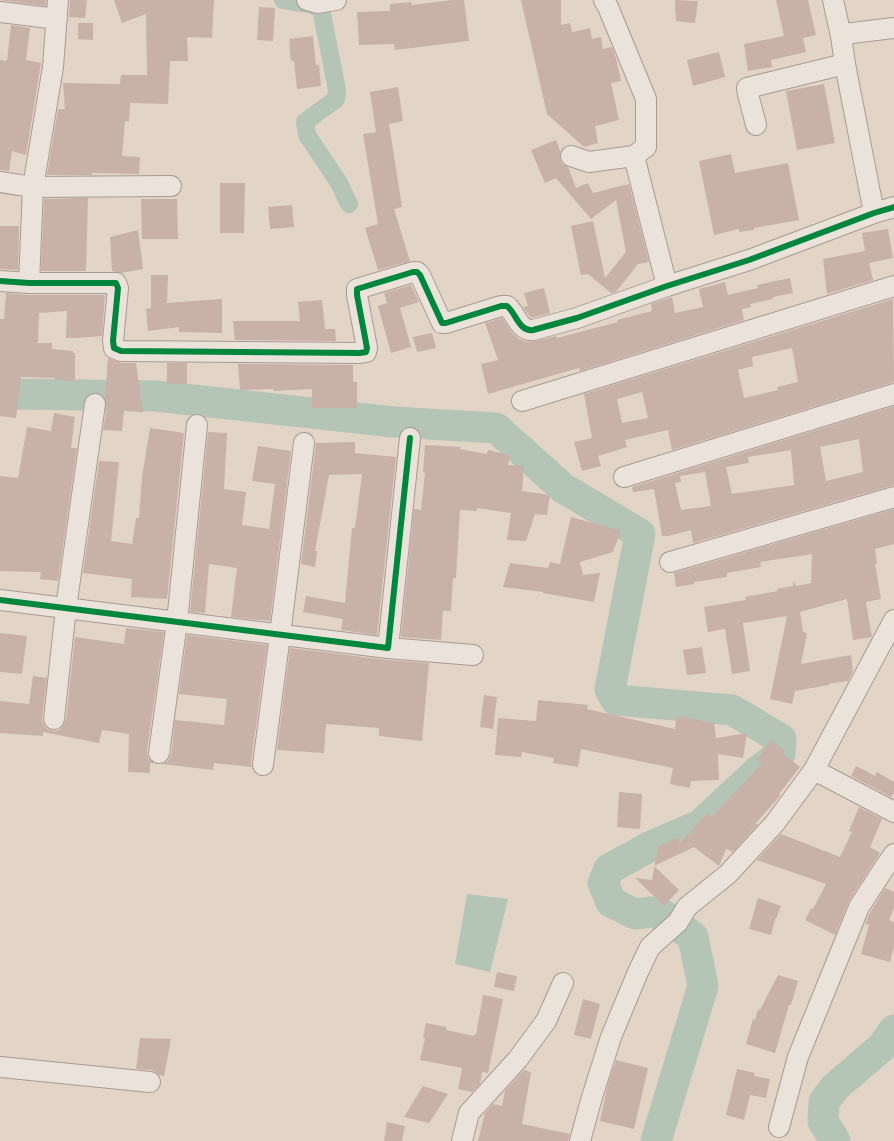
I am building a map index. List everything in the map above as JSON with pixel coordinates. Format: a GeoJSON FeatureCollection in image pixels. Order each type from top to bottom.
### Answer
{"type":"FeatureCollection","features":[{"type":"Feature","properties":{"kind":"street"},"geometry":{"type":"LineString","coordinates":[[307,0],[317,2],[336,0]]}},
{"type":"Feature","properties":{"kind":"street"},"geometry":{"type":"LineString","coordinates":[[571,156],[589,162],[634,156],[646,147],[646,99],[604,0]]}},
{"type":"Feature","properties":{"kind":"street"},"geometry":{"type":"LineString","coordinates":[[833,0],[874,212]]}},
{"type":"Feature","properties":{"kind":"street"},"geometry":{"type":"LineString","coordinates":[[0,12],[58,10],[53,67],[34,187],[29,283]]}},
{"type":"Feature","properties":{"kind":"street"},"geometry":{"type":"LineString","coordinates":[[841,36],[844,34],[894,28]]}},
{"type":"Feature","properties":{"kind":"street"},"geometry":{"type":"LineString","coordinates":[[756,125],[747,88],[845,64]]}},
{"type":"Feature","properties":{"kind":"street"},"geometry":{"type":"LineString","coordinates":[[634,156],[667,286]]}},
{"type":"Feature","properties":{"kind":"street"},"geometry":{"type":"LineString","coordinates":[[0,182],[34,187],[171,186]]}},
{"type":"Feature","properties":{"kind":"street"},"geometry":{"type":"LineString","coordinates":[[0,281],[29,283],[116,282],[118,288],[112,341],[114,348],[121,351],[360,353],[366,352],[367,348],[357,289],[412,272],[417,272],[420,275],[442,323],[501,306],[507,306],[527,331],[577,318],[667,286],[749,260],[874,212],[894,207]]}},
{"type":"Feature","properties":{"kind":"street"},"geometry":{"type":"LineString","coordinates":[[522,401],[894,286]]}},
{"type":"Feature","properties":{"kind":"street"},"geometry":{"type":"LineString","coordinates":[[624,478],[894,394]]}},
{"type":"Feature","properties":{"kind":"street"},"geometry":{"type":"LineString","coordinates":[[54,719],[66,608],[95,404]]}},
{"type":"Feature","properties":{"kind":"street"},"geometry":{"type":"LineString","coordinates":[[159,753],[176,622],[197,425]]}},
{"type":"Feature","properties":{"kind":"street"},"geometry":{"type":"LineString","coordinates":[[388,648],[410,438]]}},
{"type":"Feature","properties":{"kind":"street"},"geometry":{"type":"LineString","coordinates":[[263,765],[304,443]]}},
{"type":"Feature","properties":{"kind":"street"},"geometry":{"type":"LineString","coordinates":[[670,562],[894,497]]}},
{"type":"Feature","properties":{"kind":"street"},"geometry":{"type":"LineString","coordinates":[[0,600],[388,648],[473,655]]}},
{"type":"Feature","properties":{"kind":"street"},"geometry":{"type":"LineString","coordinates":[[580,1141],[611,1037],[650,946],[678,922],[687,908],[728,874],[776,823],[814,770],[894,620]]}},
{"type":"Feature","properties":{"kind":"street"},"geometry":{"type":"LineString","coordinates":[[814,770],[894,812]]}},
{"type":"Feature","properties":{"kind":"street"},"geometry":{"type":"LineString","coordinates":[[779,1127],[798,1057],[858,907],[894,854]]}},
{"type":"Feature","properties":{"kind":"street"},"geometry":{"type":"LineString","coordinates":[[462,1141],[469,1113],[518,1058],[546,1022],[563,983]]}},
{"type":"Feature","properties":{"kind":"street"},"geometry":{"type":"LineString","coordinates":[[0,1067],[150,1082]]}},
{"type":"Feature","properties":{"kind":"shaded area"},"geometry":{"type":"Polygon","coordinates":[[[467,894],[508,899],[490,972],[455,964],[467,894]]]}},
{"type":"Feature","properties":{"kind":"building"},"geometry":{"type":"Polygon","coordinates":[[[0,0],[46,0],[46,6],[0,0]]]}},
{"type":"Feature","properties":{"kind":"building"},"geometry":{"type":"Polygon","coordinates":[[[70,0],[87,0],[85,18],[69,17],[70,0]]]}},
{"type":"Feature","properties":{"kind":"building"},"geometry":{"type":"Polygon","coordinates":[[[114,0],[214,0],[212,38],[187,37],[188,61],[170,61],[168,104],[130,103],[129,122],[125,121],[122,156],[140,157],[139,174],[92,173],[92,175],[47,175],[58,109],[65,109],[63,83],[120,84],[121,75],[147,75],[146,14],[122,23],[114,0]]]}},
{"type":"Feature","properties":{"kind":"building"},"geometry":{"type":"Polygon","coordinates":[[[464,0],[469,41],[395,50],[394,44],[359,45],[357,12],[390,11],[390,4],[411,2],[412,5],[464,0]]]}},
{"type":"Feature","properties":{"kind":"building"},"geometry":{"type":"Polygon","coordinates":[[[521,0],[561,0],[561,25],[570,23],[572,32],[590,28],[592,39],[601,37],[603,49],[612,47],[621,81],[611,83],[619,120],[595,126],[598,143],[584,147],[547,114],[521,0]]]}},
{"type":"Feature","properties":{"kind":"building"},"geometry":{"type":"Polygon","coordinates":[[[675,0],[698,1],[695,23],[676,21],[675,0]]]}},
{"type":"Feature","properties":{"kind":"building"},"geometry":{"type":"Polygon","coordinates":[[[776,0],[808,0],[816,35],[803,38],[806,52],[771,60],[772,67],[748,71],[744,44],[784,36],[776,0]]]}},
{"type":"Feature","properties":{"kind":"building"},"geometry":{"type":"Polygon","coordinates":[[[259,7],[275,8],[273,41],[257,40],[259,7]]]}},
{"type":"Feature","properties":{"kind":"building"},"geometry":{"type":"Polygon","coordinates":[[[78,23],[93,23],[93,40],[78,39],[78,23]]]}},
{"type":"Feature","properties":{"kind":"building"},"geometry":{"type":"Polygon","coordinates":[[[11,25],[30,28],[26,60],[41,63],[26,155],[12,151],[9,171],[0,170],[0,60],[7,61],[11,25]]]}},
{"type":"Feature","properties":{"kind":"building"},"geometry":{"type":"Polygon","coordinates":[[[313,36],[316,65],[319,65],[321,86],[297,89],[294,61],[291,61],[289,39],[313,36]]]}},
{"type":"Feature","properties":{"kind":"building"},"geometry":{"type":"Polygon","coordinates":[[[719,52],[725,77],[693,86],[687,60],[719,52]]]}},
{"type":"Feature","properties":{"kind":"building"},"geometry":{"type":"Polygon","coordinates":[[[824,84],[835,143],[797,150],[786,91],[824,84]]]}},
{"type":"Feature","properties":{"kind":"building"},"geometry":{"type":"Polygon","coordinates":[[[398,87],[403,121],[389,124],[402,207],[394,209],[410,261],[378,270],[365,228],[378,224],[363,134],[376,132],[370,92],[398,87]]]}},
{"type":"Feature","properties":{"kind":"building"},"geometry":{"type":"Polygon","coordinates":[[[556,140],[562,164],[568,167],[576,188],[588,183],[593,193],[629,184],[649,262],[638,264],[616,292],[611,293],[588,274],[581,275],[571,226],[593,221],[605,278],[626,252],[616,200],[591,219],[556,178],[545,183],[531,150],[556,140]]]}},
{"type":"Feature","properties":{"kind":"building"},"geometry":{"type":"Polygon","coordinates":[[[731,154],[735,173],[788,163],[799,220],[754,228],[754,230],[739,232],[739,229],[714,235],[699,161],[731,154]]]}},
{"type":"Feature","properties":{"kind":"building"},"geometry":{"type":"Polygon","coordinates":[[[220,183],[245,183],[244,233],[220,233],[220,183]]]}},
{"type":"Feature","properties":{"kind":"building"},"geometry":{"type":"Polygon","coordinates":[[[88,198],[86,271],[41,271],[44,199],[88,198]]]}},
{"type":"Feature","properties":{"kind":"building"},"geometry":{"type":"Polygon","coordinates":[[[141,199],[177,199],[178,239],[142,239],[141,199]]]}},
{"type":"Feature","properties":{"kind":"building"},"geometry":{"type":"Polygon","coordinates":[[[292,205],[294,227],[270,229],[268,207],[292,205]]]}},
{"type":"Feature","properties":{"kind":"building"},"geometry":{"type":"Polygon","coordinates":[[[0,226],[19,226],[18,270],[0,269],[0,226]]]}},
{"type":"Feature","properties":{"kind":"building"},"geometry":{"type":"Polygon","coordinates":[[[888,229],[893,258],[869,263],[873,280],[827,294],[823,259],[865,251],[862,233],[888,229]]]}},
{"type":"Feature","properties":{"kind":"building"},"geometry":{"type":"Polygon","coordinates":[[[138,230],[143,269],[121,273],[112,271],[110,237],[138,230]]]}},
{"type":"Feature","properties":{"kind":"building"},"geometry":{"type":"Polygon","coordinates":[[[151,275],[168,275],[167,303],[222,299],[222,333],[179,332],[179,327],[148,331],[146,309],[151,308],[151,275]]]}},
{"type":"Feature","properties":{"kind":"building"},"geometry":{"type":"Polygon","coordinates":[[[790,278],[793,293],[750,304],[751,307],[742,309],[744,320],[580,371],[579,368],[488,394],[481,364],[498,360],[485,323],[502,318],[513,334],[527,342],[556,336],[557,338],[652,311],[651,304],[672,297],[675,313],[703,307],[699,289],[725,282],[728,295],[758,288],[757,285],[790,278]]]}},
{"type":"Feature","properties":{"kind":"building"},"geometry":{"type":"Polygon","coordinates":[[[411,285],[419,302],[400,308],[411,347],[391,353],[378,306],[387,303],[384,293],[411,285]]]}},
{"type":"Feature","properties":{"kind":"building"},"geometry":{"type":"Polygon","coordinates":[[[544,288],[550,313],[531,318],[523,307],[528,306],[524,293],[544,288]]]}},
{"type":"Feature","properties":{"kind":"building"},"geometry":{"type":"Polygon","coordinates":[[[6,293],[29,295],[105,295],[102,336],[66,338],[67,311],[39,313],[38,343],[52,343],[52,349],[73,351],[75,353],[75,381],[55,380],[55,378],[21,377],[16,418],[0,416],[0,319],[4,319],[6,293]]]}},
{"type":"Feature","properties":{"kind":"building"},"geometry":{"type":"Polygon","coordinates":[[[893,299],[894,382],[672,450],[668,430],[625,440],[627,447],[598,456],[601,466],[582,471],[574,442],[592,438],[584,394],[893,299]],[[792,348],[752,357],[753,366],[738,370],[744,398],[778,390],[777,387],[798,382],[792,348]],[[642,392],[617,399],[622,423],[648,418],[642,392]]]}},
{"type":"Feature","properties":{"kind":"building"},"geometry":{"type":"Polygon","coordinates":[[[322,300],[325,329],[335,329],[336,341],[235,340],[233,321],[300,321],[298,302],[322,300]]]}},
{"type":"Feature","properties":{"kind":"building"},"geometry":{"type":"Polygon","coordinates":[[[432,333],[436,348],[417,352],[413,337],[432,333]]]}},
{"type":"Feature","properties":{"kind":"building"},"geometry":{"type":"Polygon","coordinates":[[[108,358],[121,363],[136,363],[143,412],[124,411],[122,431],[103,430],[107,406],[105,399],[108,358]]]}},
{"type":"Feature","properties":{"kind":"building"},"geometry":{"type":"Polygon","coordinates":[[[167,363],[187,363],[187,384],[167,384],[167,363]]]}},
{"type":"Feature","properties":{"kind":"building"},"geometry":{"type":"Polygon","coordinates":[[[238,364],[353,365],[353,382],[357,382],[357,408],[312,408],[312,389],[240,390],[238,364]]]}},
{"type":"Feature","properties":{"kind":"building"},"geometry":{"type":"Polygon","coordinates":[[[894,406],[894,485],[693,543],[691,530],[662,536],[654,489],[633,492],[632,487],[894,406]],[[859,439],[820,447],[826,481],[863,472],[859,439]],[[791,450],[748,457],[749,463],[726,467],[732,494],[794,485],[791,450]],[[705,472],[680,476],[681,482],[675,483],[681,510],[711,506],[705,472]]]}},
{"type":"Feature","properties":{"kind":"building"},"geometry":{"type":"Polygon","coordinates":[[[54,413],[75,417],[71,448],[77,448],[58,581],[40,579],[41,572],[0,571],[0,476],[18,478],[27,427],[51,431],[54,413]]]}},
{"type":"Feature","properties":{"kind":"building"},"geometry":{"type":"Polygon","coordinates":[[[150,428],[184,433],[167,599],[131,597],[132,579],[83,573],[99,461],[119,462],[111,541],[132,544],[136,518],[139,518],[142,477],[150,428]]]}},
{"type":"Feature","properties":{"kind":"building"},"geometry":{"type":"Polygon","coordinates":[[[208,432],[227,433],[224,489],[246,492],[242,525],[269,529],[275,484],[252,481],[258,446],[291,451],[270,621],[231,617],[237,568],[209,564],[205,613],[190,612],[208,432]]]}},
{"type":"Feature","properties":{"kind":"building"},"geometry":{"type":"Polygon","coordinates":[[[355,442],[355,453],[396,457],[377,635],[341,630],[343,619],[303,612],[306,596],[345,603],[352,528],[355,528],[362,474],[329,475],[315,551],[317,551],[315,567],[301,564],[316,443],[355,442]]]}},
{"type":"Feature","properties":{"kind":"building"},"geometry":{"type":"Polygon","coordinates":[[[425,445],[461,447],[460,449],[487,454],[488,450],[510,455],[508,465],[524,466],[522,491],[550,495],[547,515],[535,514],[526,541],[507,540],[511,513],[477,508],[477,511],[460,510],[456,578],[453,578],[451,611],[443,611],[441,640],[401,637],[414,509],[421,510],[425,473],[423,472],[425,445]]]}},
{"type":"Feature","properties":{"kind":"building"},"geometry":{"type":"Polygon","coordinates":[[[894,509],[894,544],[875,549],[877,564],[875,564],[881,599],[866,602],[872,637],[853,640],[847,599],[800,612],[803,632],[807,633],[801,664],[851,655],[853,671],[848,681],[795,691],[792,704],[770,699],[787,616],[743,623],[750,671],[732,674],[725,629],[708,632],[704,607],[746,600],[745,597],[778,591],[777,589],[793,586],[793,582],[796,586],[811,583],[812,554],[760,562],[761,567],[727,573],[727,577],[676,587],[674,573],[894,509]]]}},
{"type":"Feature","properties":{"kind":"building"},"geometry":{"type":"Polygon","coordinates":[[[571,517],[621,531],[613,552],[580,562],[583,575],[600,573],[594,602],[543,592],[503,587],[510,563],[548,568],[550,562],[560,564],[571,517]]]}},
{"type":"Feature","properties":{"kind":"building"},"geometry":{"type":"Polygon","coordinates":[[[126,628],[164,632],[147,751],[148,758],[154,763],[150,763],[150,773],[128,772],[129,734],[102,730],[99,743],[43,732],[43,736],[0,733],[0,701],[29,704],[33,676],[47,678],[42,718],[43,724],[47,729],[59,730],[66,720],[75,637],[124,644],[126,628]]]}},
{"type":"Feature","properties":{"kind":"building"},"geometry":{"type":"Polygon","coordinates":[[[0,633],[27,636],[22,674],[0,672],[0,633]]]}},
{"type":"Feature","properties":{"kind":"building"},"geometry":{"type":"Polygon","coordinates":[[[187,635],[267,645],[252,767],[214,763],[213,770],[162,764],[168,761],[171,755],[175,720],[224,725],[227,699],[179,694],[187,635]]]}},
{"type":"Feature","properties":{"kind":"building"},"geometry":{"type":"Polygon","coordinates":[[[702,647],[706,673],[687,675],[683,650],[702,647]]]}},
{"type":"Feature","properties":{"kind":"building"},"geometry":{"type":"Polygon","coordinates":[[[290,648],[387,660],[429,663],[422,741],[379,736],[379,728],[326,724],[324,753],[277,750],[290,648]]]}},
{"type":"Feature","properties":{"kind":"building"},"geometry":{"type":"Polygon","coordinates":[[[484,695],[497,697],[493,729],[480,727],[484,695]]]}},
{"type":"Feature","properties":{"kind":"building"},"geometry":{"type":"Polygon","coordinates":[[[538,700],[588,705],[587,709],[675,729],[677,716],[714,723],[716,738],[747,733],[743,758],[718,754],[719,780],[691,781],[690,788],[670,784],[673,768],[581,749],[578,767],[553,763],[554,758],[522,752],[521,757],[495,755],[498,718],[536,721],[538,700]]]}},
{"type":"Feature","properties":{"kind":"building"},"geometry":{"type":"Polygon","coordinates":[[[771,740],[785,751],[783,754],[800,767],[779,794],[780,796],[755,824],[758,824],[733,852],[726,849],[719,866],[694,847],[655,866],[658,846],[680,837],[679,844],[688,834],[693,832],[690,832],[707,813],[712,817],[763,762],[756,761],[771,740]]]}},
{"type":"Feature","properties":{"kind":"building"},"geometry":{"type":"Polygon","coordinates":[[[856,766],[875,776],[877,772],[894,782],[894,793],[891,797],[851,776],[856,766]]]}},
{"type":"Feature","properties":{"kind":"building"},"geometry":{"type":"Polygon","coordinates":[[[619,792],[642,794],[640,829],[617,827],[619,792]]]}},
{"type":"Feature","properties":{"kind":"building"},"geometry":{"type":"Polygon","coordinates":[[[859,807],[882,819],[870,847],[880,853],[849,901],[835,935],[805,920],[826,884],[757,860],[781,834],[840,857],[852,832],[849,831],[859,807]]]}},
{"type":"Feature","properties":{"kind":"building"},"geometry":{"type":"Polygon","coordinates":[[[654,866],[679,890],[664,906],[635,878],[652,880],[654,866]]]}},
{"type":"Feature","properties":{"kind":"building"},"geometry":{"type":"Polygon","coordinates":[[[885,888],[894,892],[894,908],[889,920],[894,922],[894,947],[890,962],[861,954],[869,925],[865,924],[885,888]]]}},
{"type":"Feature","properties":{"kind":"building"},"geometry":{"type":"Polygon","coordinates":[[[758,898],[781,906],[771,935],[749,929],[758,898]]]}},
{"type":"Feature","properties":{"kind":"building"},"geometry":{"type":"Polygon","coordinates":[[[497,972],[517,976],[514,991],[494,987],[497,972]]]}},
{"type":"Feature","properties":{"kind":"building"},"geometry":{"type":"Polygon","coordinates":[[[778,975],[798,981],[775,1053],[746,1044],[753,1019],[755,1020],[758,1009],[760,1010],[778,975]]]}},
{"type":"Feature","properties":{"kind":"building"},"geometry":{"type":"Polygon","coordinates":[[[483,995],[503,999],[488,1073],[482,1072],[480,1084],[472,1092],[458,1089],[462,1068],[420,1060],[426,1023],[446,1027],[446,1030],[476,1035],[483,995]]]}},
{"type":"Feature","properties":{"kind":"building"},"geometry":{"type":"Polygon","coordinates":[[[583,999],[600,1004],[591,1039],[574,1035],[583,999]]]}},
{"type":"Feature","properties":{"kind":"building"},"geometry":{"type":"Polygon","coordinates":[[[140,1038],[171,1039],[164,1076],[152,1070],[136,1069],[140,1038]]]}},
{"type":"Feature","properties":{"kind":"building"},"geometry":{"type":"Polygon","coordinates":[[[616,1060],[648,1068],[634,1129],[600,1121],[608,1084],[616,1060]]]}},
{"type":"Feature","properties":{"kind":"building"},"geometry":{"type":"Polygon","coordinates":[[[737,1069],[755,1073],[754,1076],[770,1079],[766,1098],[750,1095],[744,1120],[726,1115],[737,1069]]]}},
{"type":"Feature","properties":{"kind":"building"},"geometry":{"type":"Polygon","coordinates":[[[524,1070],[531,1072],[522,1124],[570,1134],[568,1141],[478,1141],[485,1113],[493,1104],[502,1106],[505,1091],[524,1070]]]}},
{"type":"Feature","properties":{"kind":"building"},"geometry":{"type":"Polygon","coordinates":[[[423,1086],[448,1094],[429,1123],[404,1117],[423,1086]]]}},
{"type":"Feature","properties":{"kind":"building"},"geometry":{"type":"Polygon","coordinates":[[[387,1122],[405,1126],[402,1141],[384,1141],[387,1122]]]}},
{"type":"Feature","properties":{"kind":"waterway"},"geometry":{"type":"LineString","coordinates":[[283,0],[309,4],[321,9],[337,90],[336,99],[305,122],[307,135],[339,183],[349,204]]}},
{"type":"Feature","properties":{"kind":"waterway"},"geometry":{"type":"LineString","coordinates":[[0,390],[19,394],[156,396],[394,422],[496,428],[563,488],[640,534],[610,689],[616,700],[732,710],[781,739],[780,754],[758,771],[700,825],[649,847],[609,869],[603,883],[611,902],[635,914],[652,912],[665,916],[693,937],[703,986],[656,1141]]}},
{"type":"Feature","properties":{"kind":"waterway"},"geometry":{"type":"LineString","coordinates":[[835,1141],[823,1121],[824,1102],[835,1087],[882,1047],[894,1030]]}},
{"type":"Feature","properties":{"kind":"cycle path"},"geometry":{"type":"LineString","coordinates":[[0,281],[116,283],[118,288],[113,341],[114,348],[121,351],[360,353],[366,352],[367,348],[357,289],[413,272],[417,272],[420,275],[442,323],[501,306],[507,306],[524,328],[533,330],[577,318],[667,286],[749,260],[894,207]]}},
{"type":"Feature","properties":{"kind":"cycle path"},"geometry":{"type":"LineString","coordinates":[[0,600],[388,648],[410,438]]}}]}
